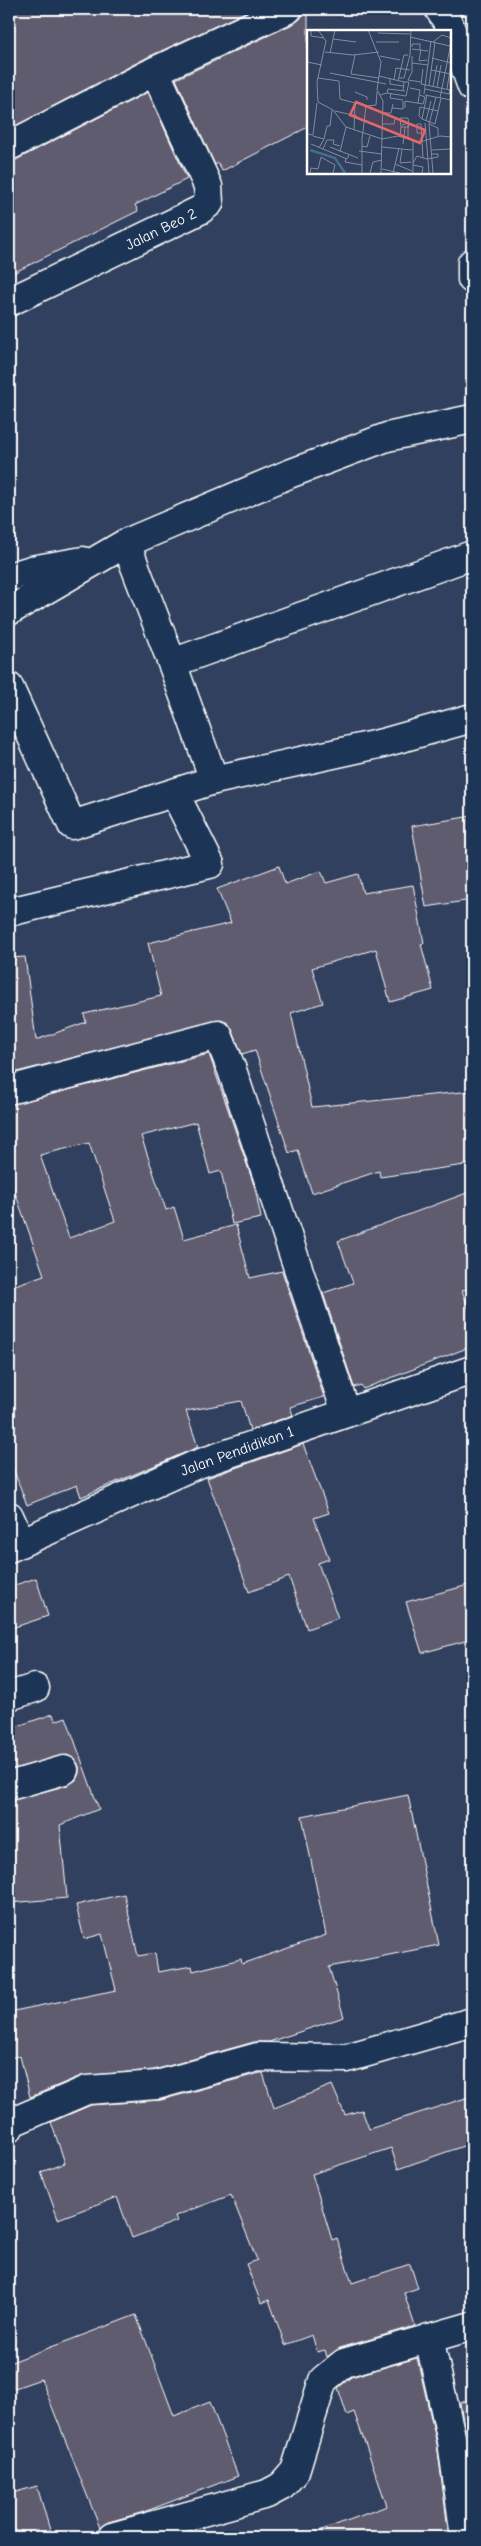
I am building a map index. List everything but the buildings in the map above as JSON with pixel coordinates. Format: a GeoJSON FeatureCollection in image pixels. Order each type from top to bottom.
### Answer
{"type":"FeatureCollection","features":[{"type":"Feature","properties":{"kind":"street"},"geometry":{"type":"LineString","coordinates":[[9,146],[155,71],[288,9]]}},
{"type":"Feature","properties":{"kind":"street"},"geometry":{"type":"LineString","coordinates":[[439,9],[449,24],[472,87]]}},
{"type":"Feature","properties":{"kind":"street","name":"Jalan Beo 2"},"geometry":{"type":"LineString","coordinates":[[9,302],[200,210],[208,203],[208,186],[155,71]]}},
{"type":"Feature","properties":{"kind":"street"},"geometry":{"type":"LineString","coordinates":[[472,266],[472,279]]}},
{"type":"Feature","properties":{"kind":"street"},"geometry":{"type":"LineString","coordinates":[[9,611],[126,543],[289,474],[387,437],[472,419]]}},
{"type":"Feature","properties":{"kind":"street"},"geometry":{"type":"LineString","coordinates":[[126,543],[172,662],[214,780]]}},
{"type":"Feature","properties":{"kind":"street"},"geometry":{"type":"LineString","coordinates":[[172,662],[472,556]]}},
{"type":"Feature","properties":{"kind":"street"},"geometry":{"type":"LineString","coordinates":[[9,577],[32,570],[102,558]]}},
{"type":"Feature","properties":{"kind":"street"},"geometry":{"type":"LineString","coordinates":[[9,687],[72,825],[175,794],[214,780],[383,743],[472,718]]}},
{"type":"Feature","properties":{"kind":"street"},"geometry":{"type":"LineString","coordinates":[[9,912],[210,864],[175,794]]}},
{"type":"Feature","properties":{"kind":"street"},"geometry":{"type":"LineString","coordinates":[[9,1090],[218,1035],[232,1070],[346,1412]]}},
{"type":"Feature","properties":{"kind":"street","name":"Jalan Pendidikan 1"},"geometry":{"type":"LineString","coordinates":[[15,1545],[195,1465],[472,1370]]}},
{"type":"Feature","properties":{"kind":"street"},"geometry":{"type":"LineString","coordinates":[[9,1516],[15,1545]]}},
{"type":"Feature","properties":{"kind":"street"},"geometry":{"type":"LineString","coordinates":[[9,1696],[35,1688]]}},
{"type":"Feature","properties":{"kind":"street"},"geometry":{"type":"LineString","coordinates":[[9,1786],[64,1770]]}},
{"type":"Feature","properties":{"kind":"street"},"geometry":{"type":"LineString","coordinates":[[9,2128],[10,2124],[87,2090],[157,2085],[258,2057],[346,2058],[472,2022]]}},
{"type":"Feature","properties":{"kind":"street"},"geometry":{"type":"LineString","coordinates":[[112,2537],[163,2530],[267,2494],[282,2486],[295,2471],[323,2380],[333,2370],[344,2363],[472,2326]]}},
{"type":"Feature","properties":{"kind":"street"},"geometry":{"type":"LineString","coordinates":[[429,2338],[452,2441],[465,2537]]}}]}
